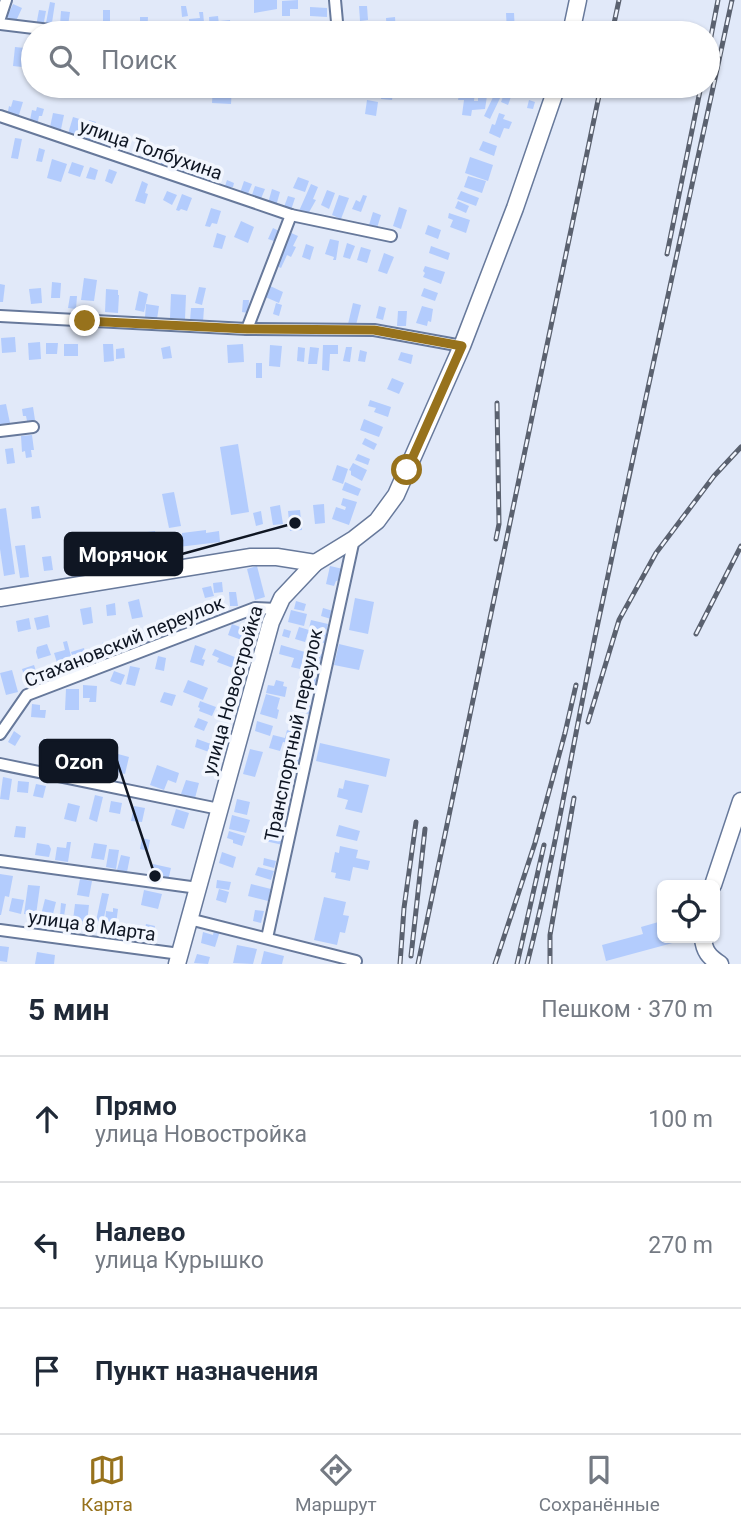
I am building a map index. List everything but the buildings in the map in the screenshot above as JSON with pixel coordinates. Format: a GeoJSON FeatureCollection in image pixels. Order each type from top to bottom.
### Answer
{"type":"FeatureCollection","features":[{"type":"Feature","properties":{"kind":"main road"},"geometry":{"type":"LineString","coordinates":[[574,21],[578,0]]}},
{"type":"Feature","properties":{"kind":"main road","name":"улица Новостройка"},"geometry":{"type":"LineString","coordinates":[[178,959],[271,622],[282,598],[315,563],[377,521],[396,495],[462,346],[515,208],[553,98]]}},
{"type":"Feature","properties":{"kind":"main road"},"geometry":{"type":"LineString","coordinates":[[0,598],[251,557],[277,557],[315,563]]}},
{"type":"Feature","properties":{"kind":"main road"},"geometry":{"type":"LineString","coordinates":[[715,880],[741,801]]}},
{"type":"Feature","properties":{"kind":"main road"},"geometry":{"type":"LineString","coordinates":[[704,943],[715,961]]}},
{"type":"Feature","properties":{"kind":"street"},"geometry":{"type":"LineString","coordinates":[[0,18],[6,0]]}},
{"type":"Feature","properties":{"kind":"street"},"geometry":{"type":"LineString","coordinates":[[335,0],[337,21]]}},
{"type":"Feature","properties":{"kind":"street"},"geometry":{"type":"LineString","coordinates":[[0,24],[21,27]]}},
{"type":"Feature","properties":{"kind":"street","name":"улица Толбухина"},"geometry":{"type":"LineString","coordinates":[[0,116],[291,215],[391,236]]}},
{"type":"Feature","properties":{"kind":"street"},"geometry":{"type":"LineString","coordinates":[[247,329],[291,215]]}},
{"type":"Feature","properties":{"kind":"street"},"geometry":{"type":"LineString","coordinates":[[0,316],[247,329],[374,330],[462,346]]}},
{"type":"Feature","properties":{"kind":"street"},"geometry":{"type":"LineString","coordinates":[[0,431],[33,427]]}},
{"type":"Feature","properties":{"kind":"street","name":"Транспортный переулок"},"geometry":{"type":"LineString","coordinates":[[267,938],[354,539]]}},
{"type":"Feature","properties":{"kind":"street","name":"Стахановский переулок"},"geometry":{"type":"LineString","coordinates":[[0,734],[27,695],[255,608],[277,609]]}},
{"type":"Feature","properties":{"kind":"street"},"geometry":{"type":"LineString","coordinates":[[0,764],[219,810]]}},
{"type":"Feature","properties":{"kind":"street"},"geometry":{"type":"LineString","coordinates":[[0,861],[198,888]]}},
{"type":"Feature","properties":{"kind":"street"},"geometry":{"type":"LineString","coordinates":[[189,919],[356,961]]}},
{"type":"Feature","properties":{"kind":"street","name":"улица 8 Марта"},"geometry":{"type":"LineString","coordinates":[[0,930],[178,959]]}},
{"type":"Feature","properties":{"kind":"railway"},"geometry":{"type":"LineString","coordinates":[[615,21],[619,0]]}},
{"type":"Feature","properties":{"kind":"railway"},"geometry":{"type":"LineString","coordinates":[[714,21],[718,0]]}},
{"type":"Feature","properties":{"kind":"railway"},"geometry":{"type":"LineString","coordinates":[[720,56],[732,0]]}},
{"type":"Feature","properties":{"kind":"railway"},"geometry":{"type":"LineString","coordinates":[[418,964],[598,98]]}},
{"type":"Feature","properties":{"kind":"railway"},"geometry":{"type":"LineString","coordinates":[[667,254],[699,98]]}},
{"type":"Feature","properties":{"kind":"railway"},"geometry":{"type":"LineString","coordinates":[[527,964],[711,98]]}},
{"type":"Feature","properties":{"kind":"railway"},"geometry":{"type":"LineString","coordinates":[[496,539],[499,524],[497,403]]}},
{"type":"Feature","properties":{"kind":"railway"},"geometry":{"type":"LineString","coordinates":[[588,722],[619,620],[656,553],[714,476],[741,447]]}},
{"type":"Feature","properties":{"kind":"railway"},"geometry":{"type":"LineString","coordinates":[[696,634],[741,546]]}},
{"type":"Feature","properties":{"kind":"railway"},"geometry":{"type":"LineString","coordinates":[[495,964],[535,843],[576,685]]}},
{"type":"Feature","properties":{"kind":"railway"},"geometry":{"type":"LineString","coordinates":[[550,964],[550,935],[574,798]]}},
{"type":"Feature","properties":{"kind":"railway"},"geometry":{"type":"LineString","coordinates":[[400,964],[404,908],[416,822]]}},
{"type":"Feature","properties":{"kind":"railway"},"geometry":{"type":"LineString","coordinates":[[411,956],[425,829]]}},
{"type":"Feature","properties":{"kind":"railway"},"geometry":{"type":"LineString","coordinates":[[517,964],[544,845]]}},
{"type":"Feature","properties":{"kind":"place","name":"Морячок"},"geometry":{"type":"Point","coordinates":[295,523]}},
{"type":"Feature","properties":{"kind":"place","name":"Ozon"},"geometry":{"type":"Point","coordinates":[155,876]}},
{"type":"Feature","properties":{"kind":"route"},"geometry":{"type":"LineString","coordinates":[[85,321],[247,329],[374,330],[462,346],[407,470]]}}]}
